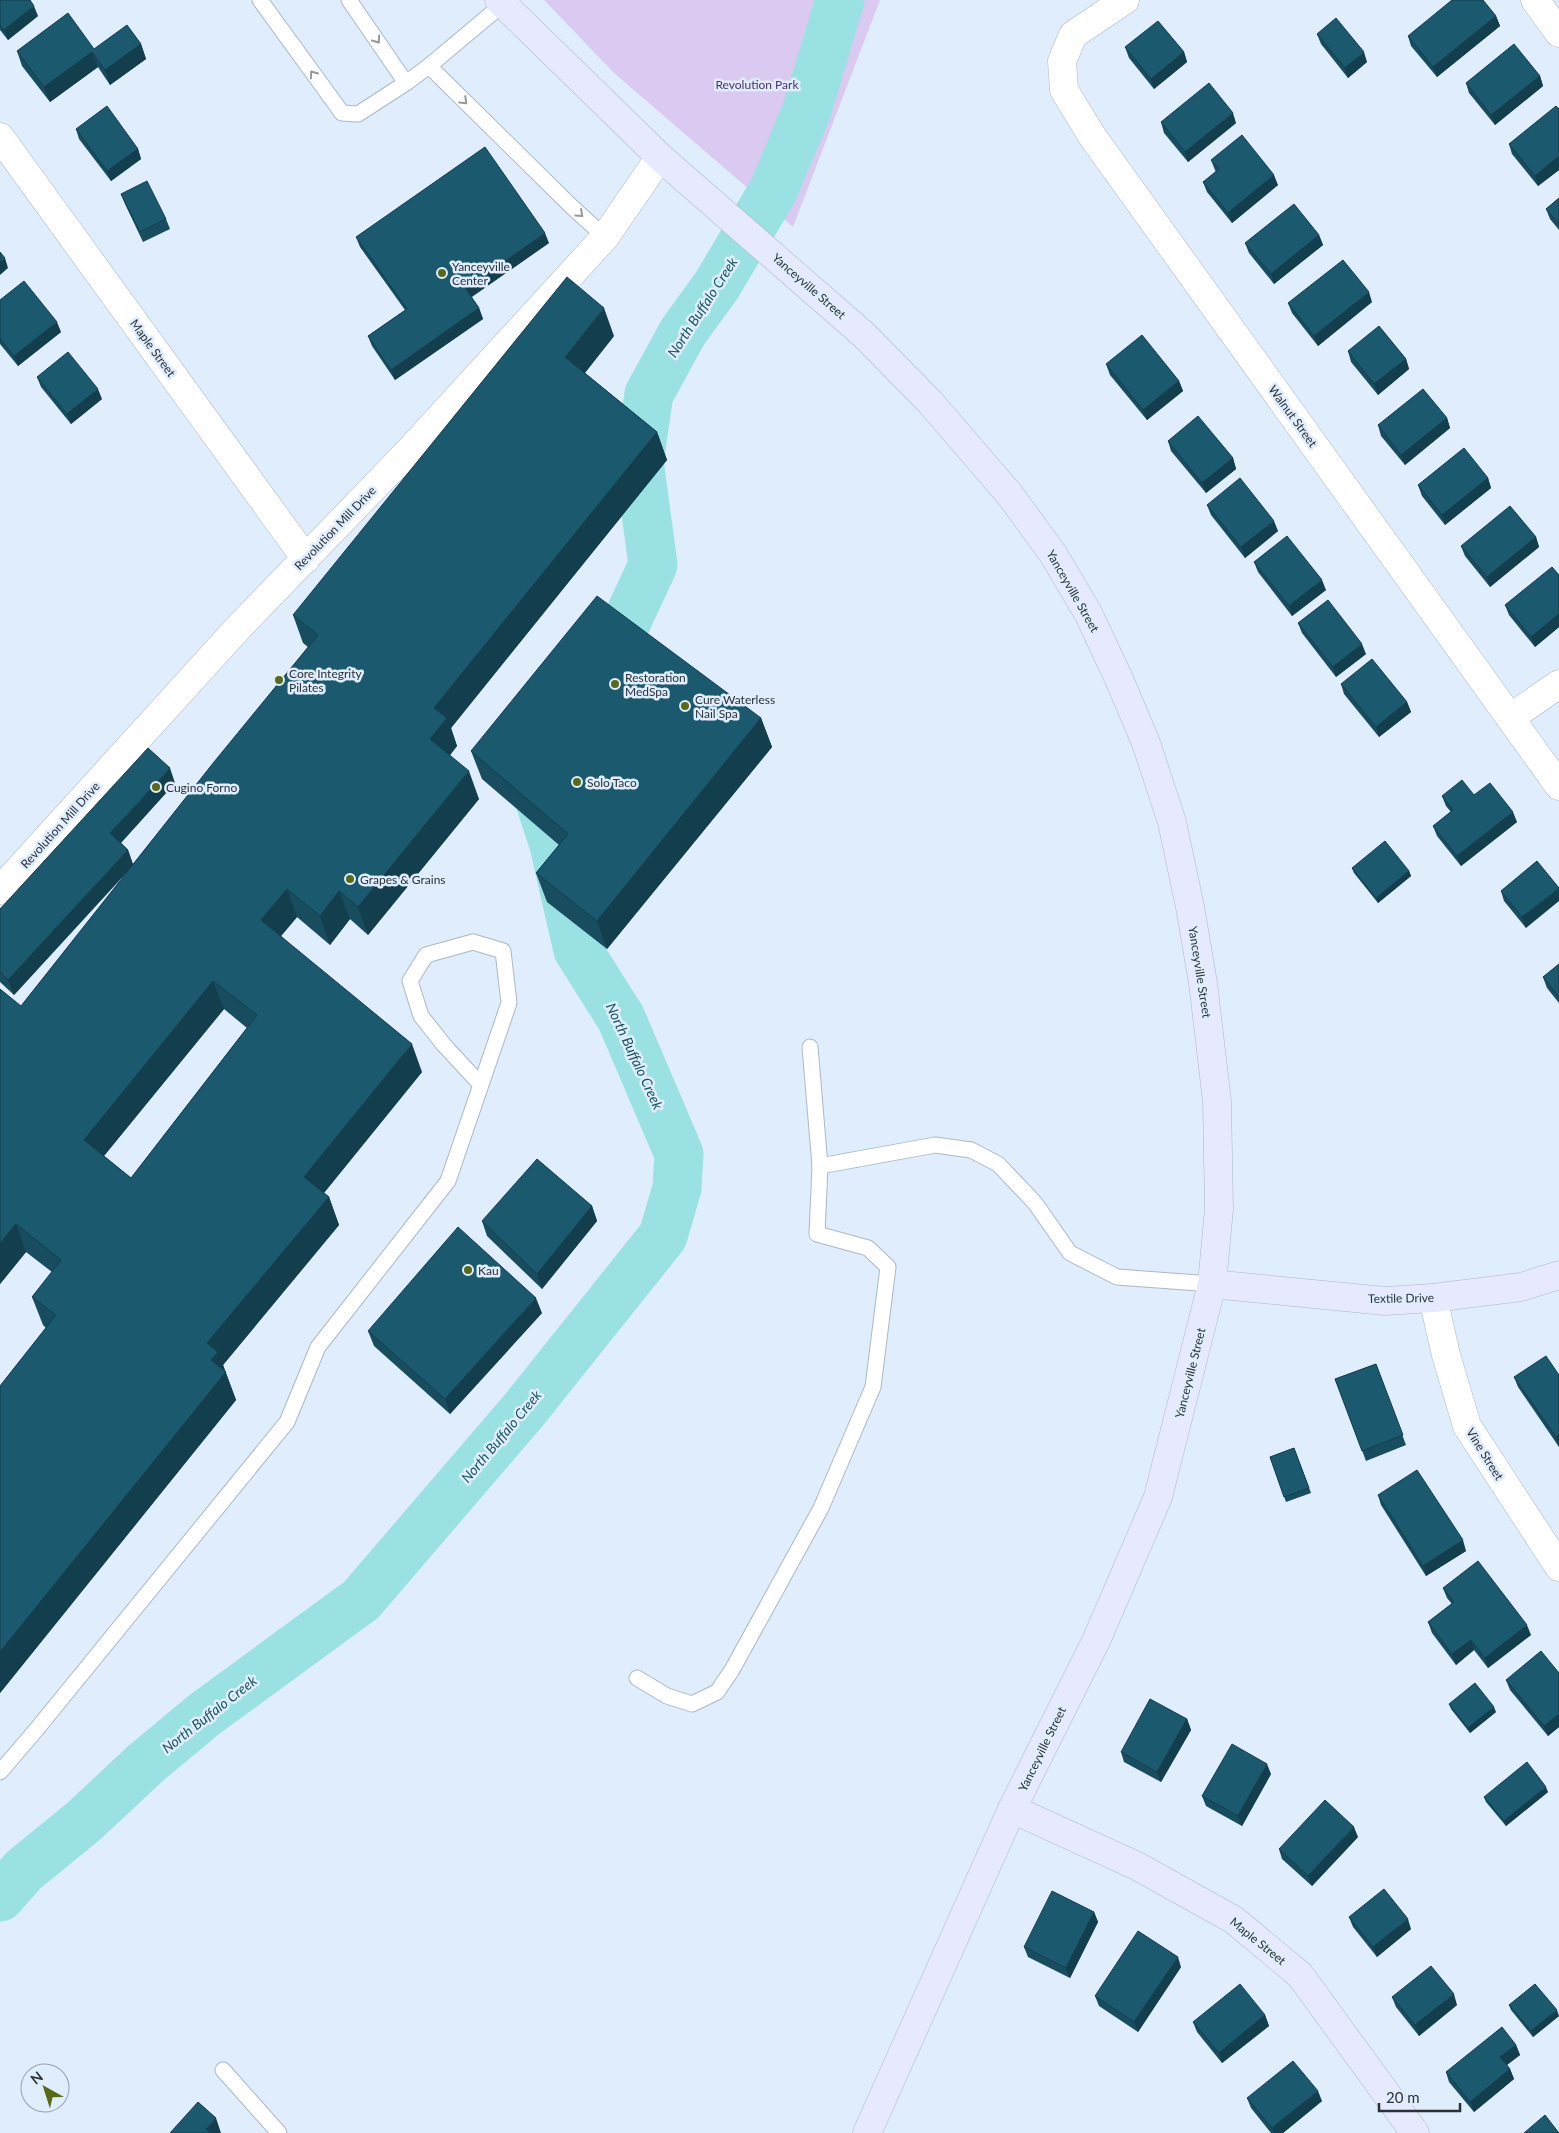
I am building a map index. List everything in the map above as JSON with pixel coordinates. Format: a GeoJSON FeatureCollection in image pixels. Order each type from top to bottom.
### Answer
{"type":"FeatureCollection","features":[{"type":"Feature","properties":{"kind":"main road","name":"Yanceyville Street"},"geometry":{"type":"LineString","coordinates":[[501,2],[660,157],[807,284],[891,361],[930,402],[1010,495],[1053,554],[1088,613],[1119,678],[1146,743],[1172,822],[1190,907],[1203,983],[1217,1101],[1219,1210],[1212,1284],[1158,1497],[1096,1641],[1012,1809],[868,2133]]}},
{"type":"Feature","properties":{"kind":"main road","name":"Textile Drive"},"geometry":{"type":"LineString","coordinates":[[1212,1284],[1385,1301],[1433,1298],[1521,1287],[1559,1275]]}},
{"type":"Feature","properties":{"kind":"main road","name":"Maple Street"},"geometry":{"type":"LineString","coordinates":[[1012,1809],[1137,1866],[1234,1920],[1300,1975],[1416,2133]]}},
{"type":"Feature","properties":{"kind":"street","name":"Walnut Street"},"geometry":{"type":"LineString","coordinates":[[1125,0],[1072,35],[1062,61],[1064,90],[1092,136],[1559,786]]}},
{"type":"Feature","properties":{"kind":"street"},"geometry":{"type":"LineString","coordinates":[[1535,0],[1559,33]]}},
{"type":"Feature","properties":{"kind":"street","name":"Maple Street"},"geometry":{"type":"LineString","coordinates":[[0,137],[306,559]]}},
{"type":"Feature","properties":{"kind":"street","name":"Revolution Mill Drive"},"geometry":{"type":"LineString","coordinates":[[0,890],[238,628],[410,450],[605,237],[660,157]]}},
{"type":"Feature","properties":{"kind":"street"},"geometry":{"type":"LineString","coordinates":[[1510,718],[1559,684]]}},
{"type":"Feature","properties":{"kind":"street","name":"Vine Street"},"geometry":{"type":"LineString","coordinates":[[1433,1298],[1446,1355],[1467,1426],[1559,1567]]}},
{"type":"Feature","properties":{"kind":"lane"},"geometry":{"type":"LineString","coordinates":[[260,0],[342,114],[358,114],[429,66],[501,2]]}},
{"type":"Feature","properties":{"kind":"lane"},"geometry":{"type":"LineString","coordinates":[[349,0],[406,82]]}},
{"type":"Feature","properties":{"kind":"lane"},"geometry":{"type":"LineString","coordinates":[[429,66],[605,237]]}},
{"type":"Feature","properties":{"kind":"lane"},"geometry":{"type":"LineString","coordinates":[[0,1772],[287,1422],[318,1346],[448,1181],[481,1085],[509,1003],[503,952],[473,942],[426,955],[410,981],[421,1016],[444,1046],[481,1085]]}},
{"type":"Feature","properties":{"kind":"lane"},"geometry":{"type":"LineString","coordinates":[[637,1678],[667,1696],[692,1704],[717,1692],[732,1670],[821,1508],[873,1387],[888,1268],[868,1248],[816,1234],[820,1166],[810,1047]]}},
{"type":"Feature","properties":{"kind":"lane"},"geometry":{"type":"LineString","coordinates":[[820,1166],[936,1145],[971,1150],[998,1164],[1034,1203],[1070,1253],[1117,1278],[1212,1284]]}},
{"type":"Feature","properties":{"kind":"lane"},"geometry":{"type":"LineString","coordinates":[[223,2070],[279,2133]]}},
{"type":"Feature","properties":{"kind":"green space","name":"Revolution Park"},"geometry":{"type":"Polygon","coordinates":[[[544,0],[880,0],[793,227],[614,73],[544,0]]]}},
{"type":"Feature","properties":{"kind":"building"},"geometry":{"type":"Polygon","coordinates":[[[0,0],[30,0],[34,6],[4,30],[0,25],[0,0]]]}},
{"type":"Feature","properties":{"kind":"building"},"geometry":{"type":"Polygon","coordinates":[[[1452,0],[1483,0],[1496,16],[1433,67],[1408,36],[1452,0]]]}},
{"type":"Feature","properties":{"kind":"building"},"geometry":{"type":"Polygon","coordinates":[[[68,13],[94,49],[127,25],[141,44],[105,70],[92,52],[44,87],[17,51],[68,13]]]}},
{"type":"Feature","properties":{"kind":"building"},"geometry":{"type":"Polygon","coordinates":[[[1336,18],[1364,52],[1345,68],[1317,34],[1336,18]]]}},
{"type":"Feature","properties":{"kind":"building"},"geometry":{"type":"Polygon","coordinates":[[[1158,21],[1184,52],[1151,79],[1125,47],[1158,21]]]}},
{"type":"Feature","properties":{"kind":"building"},"geometry":{"type":"Polygon","coordinates":[[[1514,44],[1540,76],[1491,115],[1466,83],[1514,44]]]}},
{"type":"Feature","properties":{"kind":"building"},"geometry":{"type":"Polygon","coordinates":[[[1209,83],[1233,113],[1185,152],[1161,122],[1209,83]]]}},
{"type":"Feature","properties":{"kind":"building"},"geometry":{"type":"Polygon","coordinates":[[[107,106],[138,149],[107,171],[76,129],[107,106]]]}},
{"type":"Feature","properties":{"kind":"building"},"geometry":{"type":"Polygon","coordinates":[[[1556,106],[1559,109],[1559,156],[1535,176],[1509,144],[1556,106]]]}},
{"type":"Feature","properties":{"kind":"building"},"geometry":{"type":"Polygon","coordinates":[[[1242,135],[1274,175],[1228,213],[1203,182],[1219,169],[1211,160],[1242,135]]]}},
{"type":"Feature","properties":{"kind":"building","name":"Yanceyville Center"},"geometry":{"type":"Polygon","coordinates":[[[485,147],[545,233],[466,289],[479,308],[391,370],[368,336],[407,309],[356,237],[485,147]]]}},
{"type":"Feature","properties":{"kind":"building"},"geometry":{"type":"Polygon","coordinates":[[[147,181],[166,219],[140,232],[121,194],[147,181]]]}},
{"type":"Feature","properties":{"kind":"building"},"geometry":{"type":"Polygon","coordinates":[[[1559,198],[1559,224],[1546,209],[1559,198]]]}},
{"type":"Feature","properties":{"kind":"building"},"geometry":{"type":"Polygon","coordinates":[[[1294,204],[1319,235],[1271,274],[1245,243],[1294,204]]]}},
{"type":"Feature","properties":{"kind":"building"},"geometry":{"type":"Polygon","coordinates":[[[0,252],[5,258],[0,262],[0,252]]]}},
{"type":"Feature","properties":{"kind":"building"},"geometry":{"type":"Polygon","coordinates":[[[1343,260],[1369,292],[1314,336],[1288,303],[1343,260]]]}},
{"type":"Feature","properties":{"kind":"building"},"geometry":{"type":"Polygon","coordinates":[[[567,277],[604,308],[565,357],[657,432],[434,708],[447,718],[430,739],[469,771],[358,907],[339,891],[320,916],[287,889],[261,920],[412,1044],[304,1177],[329,1197],[207,1343],[218,1352],[211,1360],[226,1372],[0,1652],[0,1386],[56,1315],[32,1297],[61,1260],[16,1224],[0,1243],[0,989],[21,1006],[214,762],[318,635],[293,615],[567,277]],[[213,981],[84,1140],[131,1178],[257,1015],[213,981]]]}},
{"type":"Feature","properties":{"kind":"building"},"geometry":{"type":"Polygon","coordinates":[[[24,281],[57,322],[14,356],[0,339],[0,300],[24,281]]]}},
{"type":"Feature","properties":{"kind":"building"},"geometry":{"type":"Polygon","coordinates":[[[1379,326],[1406,359],[1374,384],[1348,351],[1379,326]]]}},
{"type":"Feature","properties":{"kind":"building"},"geometry":{"type":"Polygon","coordinates":[[[1142,335],[1179,381],[1143,410],[1106,364],[1142,335]]]}},
{"type":"Feature","properties":{"kind":"building"},"geometry":{"type":"Polygon","coordinates":[[[68,352],[98,389],[67,414],[37,377],[68,352]]]}},
{"type":"Feature","properties":{"kind":"building"},"geometry":{"type":"Polygon","coordinates":[[[1423,389],[1447,418],[1401,455],[1378,425],[1423,389]]]}},
{"type":"Feature","properties":{"kind":"building"},"geometry":{"type":"Polygon","coordinates":[[[1198,416],[1233,458],[1202,483],[1168,441],[1198,416]]]}},
{"type":"Feature","properties":{"kind":"building"},"geometry":{"type":"Polygon","coordinates":[[[1464,448],[1488,478],[1442,515],[1418,485],[1464,448]]]}},
{"type":"Feature","properties":{"kind":"building"},"geometry":{"type":"Polygon","coordinates":[[[1240,478],[1274,521],[1241,547],[1207,505],[1240,478]]]}},
{"type":"Feature","properties":{"kind":"building"},"geometry":{"type":"Polygon","coordinates":[[[1510,506],[1536,537],[1487,577],[1461,546],[1510,506]]]}},
{"type":"Feature","properties":{"kind":"building"},"geometry":{"type":"Polygon","coordinates":[[[1287,536],[1322,580],[1289,606],[1254,562],[1287,536]]]}},
{"type":"Feature","properties":{"kind":"building"},"geometry":{"type":"Polygon","coordinates":[[[1552,567],[1559,575],[1559,614],[1531,637],[1505,605],[1552,567]]]}},
{"type":"Feature","properties":{"kind":"building"},"geometry":{"type":"Polygon","coordinates":[[[597,596],[761,718],[597,921],[536,873],[568,834],[471,751],[597,596]]]}},
{"type":"Feature","properties":{"kind":"building"},"geometry":{"type":"Polygon","coordinates":[[[1328,600],[1362,644],[1333,667],[1298,623],[1328,600]]]}},
{"type":"Feature","properties":{"kind":"building"},"geometry":{"type":"Polygon","coordinates":[[[1372,659],[1407,702],[1376,727],[1341,684],[1372,659]]]}},
{"type":"Feature","properties":{"kind":"building"},"geometry":{"type":"Polygon","coordinates":[[[148,748],[170,768],[110,833],[128,850],[8,980],[0,972],[0,909],[148,748]]]}},
{"type":"Feature","properties":{"kind":"building"},"geometry":{"type":"Polygon","coordinates":[[[1462,780],[1474,795],[1490,783],[1513,812],[1457,856],[1433,826],[1453,810],[1442,796],[1462,780]]]}},
{"type":"Feature","properties":{"kind":"building"},"geometry":{"type":"Polygon","coordinates":[[[1385,841],[1409,871],[1376,898],[1352,868],[1385,841]]]}},
{"type":"Feature","properties":{"kind":"building"},"geometry":{"type":"Polygon","coordinates":[[[1537,861],[1559,888],[1522,917],[1501,891],[1537,861]]]}},
{"type":"Feature","properties":{"kind":"building"},"geometry":{"type":"Polygon","coordinates":[[[1559,964],[1559,997],[1543,977],[1559,964]]]}},
{"type":"Feature","properties":{"kind":"building"},"geometry":{"type":"Polygon","coordinates":[[[537,1159],[592,1206],[537,1274],[482,1221],[537,1159]]]}},
{"type":"Feature","properties":{"kind":"building"},"geometry":{"type":"Polygon","coordinates":[[[458,1227],[536,1298],[445,1399],[368,1331],[458,1227]]]}},
{"type":"Feature","properties":{"kind":"building"},"geometry":{"type":"Polygon","coordinates":[[[1546,1356],[1559,1375],[1559,1435],[1556,1437],[1514,1377],[1546,1356]]]}},
{"type":"Feature","properties":{"kind":"building"},"geometry":{"type":"Polygon","coordinates":[[[1376,1364],[1403,1435],[1362,1451],[1335,1379],[1376,1364]]]}},
{"type":"Feature","properties":{"kind":"building"},"geometry":{"type":"Polygon","coordinates":[[[1294,1448],[1309,1488],[1284,1497],[1270,1457],[1294,1448]]]}},
{"type":"Feature","properties":{"kind":"building"},"geometry":{"type":"Polygon","coordinates":[[[1417,1470],[1463,1540],[1423,1566],[1378,1495],[1417,1470]]]}},
{"type":"Feature","properties":{"kind":"building"},"geometry":{"type":"Polygon","coordinates":[[[1478,1561],[1527,1625],[1485,1658],[1471,1640],[1452,1654],[1428,1622],[1454,1602],[1443,1588],[1478,1561]]]}},
{"type":"Feature","properties":{"kind":"building"},"geometry":{"type":"Polygon","coordinates":[[[1541,1651],[1559,1673],[1559,1714],[1544,1726],[1506,1680],[1541,1651]]]}},
{"type":"Feature","properties":{"kind":"building"},"geometry":{"type":"Polygon","coordinates":[[[1475,1683],[1494,1707],[1468,1728],[1449,1704],[1475,1683]]]}},
{"type":"Feature","properties":{"kind":"building"},"geometry":{"type":"Polygon","coordinates":[[[1150,1699],[1187,1719],[1157,1772],[1121,1752],[1150,1699]]]}},
{"type":"Feature","properties":{"kind":"building"},"geometry":{"type":"Polygon","coordinates":[[[1232,1744],[1267,1764],[1238,1816],[1202,1796],[1232,1744]]]}},
{"type":"Feature","properties":{"kind":"building"},"geometry":{"type":"Polygon","coordinates":[[[1527,1762],[1546,1787],[1504,1821],[1484,1797],[1527,1762]]]}},
{"type":"Feature","properties":{"kind":"building"},"geometry":{"type":"Polygon","coordinates":[[[1325,1800],[1354,1827],[1308,1876],[1279,1849],[1325,1800]]]}},
{"type":"Feature","properties":{"kind":"building"},"geometry":{"type":"Polygon","coordinates":[[[1384,1889],[1408,1919],[1373,1947],[1349,1917],[1384,1889]]]}},
{"type":"Feature","properties":{"kind":"building"},"geometry":{"type":"Polygon","coordinates":[[[1052,1891],[1094,1912],[1066,1968],[1024,1947],[1052,1891]]]}},
{"type":"Feature","properties":{"kind":"building"},"geometry":{"type":"Polygon","coordinates":[[[1138,1931],[1178,1957],[1134,2022],[1095,1996],[1138,1931]]]}},
{"type":"Feature","properties":{"kind":"building"},"geometry":{"type":"Polygon","coordinates":[[[1431,1966],[1454,1994],[1415,2025],[1392,1997],[1431,1966]]]}},
{"type":"Feature","properties":{"kind":"building"},"geometry":{"type":"Polygon","coordinates":[[[1240,1984],[1265,2015],[1219,2053],[1193,2022],[1240,1984]]]}},
{"type":"Feature","properties":{"kind":"building"},"geometry":{"type":"Polygon","coordinates":[[[1535,1984],[1557,2010],[1531,2031],[1509,2005],[1535,1984]]]}},
{"type":"Feature","properties":{"kind":"building"},"geometry":{"type":"Polygon","coordinates":[[[1502,2027],[1516,2045],[1500,2057],[1510,2069],[1470,2102],[1446,2072],[1502,2027]]]}},
{"type":"Feature","properties":{"kind":"building"},"geometry":{"type":"Polygon","coordinates":[[[1293,2061],[1318,2091],[1272,2128],[1247,2098],[1293,2061]]]}},
{"type":"Feature","properties":{"kind":"building"},"geometry":{"type":"Polygon","coordinates":[[[198,2102],[216,2118],[206,2129],[211,2133],[170,2133],[198,2102]]]}},
{"type":"Feature","properties":{"kind":"building"},"geometry":{"type":"Polygon","coordinates":[[[1545,2115],[1559,2133],[1524,2133],[1545,2115]]]}},
{"type":"Feature","properties":{"kind":"waterway","name":"North Buffalo Creek"},"geometry":{"type":"LineString","coordinates":[[589,674],[626,623],[653,565],[639,461],[649,394],[683,332],[717,285],[773,191],[807,110],[840,0]]}},
{"type":"Feature","properties":{"kind":"waterway","name":"North Buffalo Creek"},"geometry":{"type":"LineString","coordinates":[[0,1897],[24,1870],[84,1821],[146,1763],[205,1714],[361,1600],[524,1410],[663,1236],[677,1188],[679,1154],[621,1018],[578,950],[554,845],[532,777]]}},
{"type":"Feature","properties":{"kind":"place","name":"Yanceyville Center"},"geometry":{"type":"Point","coordinates":[442,273]}},
{"type":"Feature","properties":{"kind":"place","name":"Core Integrity Pilates"},"geometry":{"type":"Point","coordinates":[279,680]}},
{"type":"Feature","properties":{"kind":"place","name":"Restoration MedSpa"},"geometry":{"type":"Point","coordinates":[615,684]}},
{"type":"Feature","properties":{"kind":"place","name":"Cure Waterless Nail Spa"},"geometry":{"type":"Point","coordinates":[685,706]}},
{"type":"Feature","properties":{"kind":"place","name":"Solo Taco"},"geometry":{"type":"Point","coordinates":[577,782]}},
{"type":"Feature","properties":{"kind":"place","name":"Cugino Forno"},"geometry":{"type":"Point","coordinates":[156,787]}},
{"type":"Feature","properties":{"kind":"place","name":"Grapes & Grains"},"geometry":{"type":"Point","coordinates":[350,879]}},
{"type":"Feature","properties":{"kind":"place","name":"Kau"},"geometry":{"type":"Point","coordinates":[468,1270]}}]}
